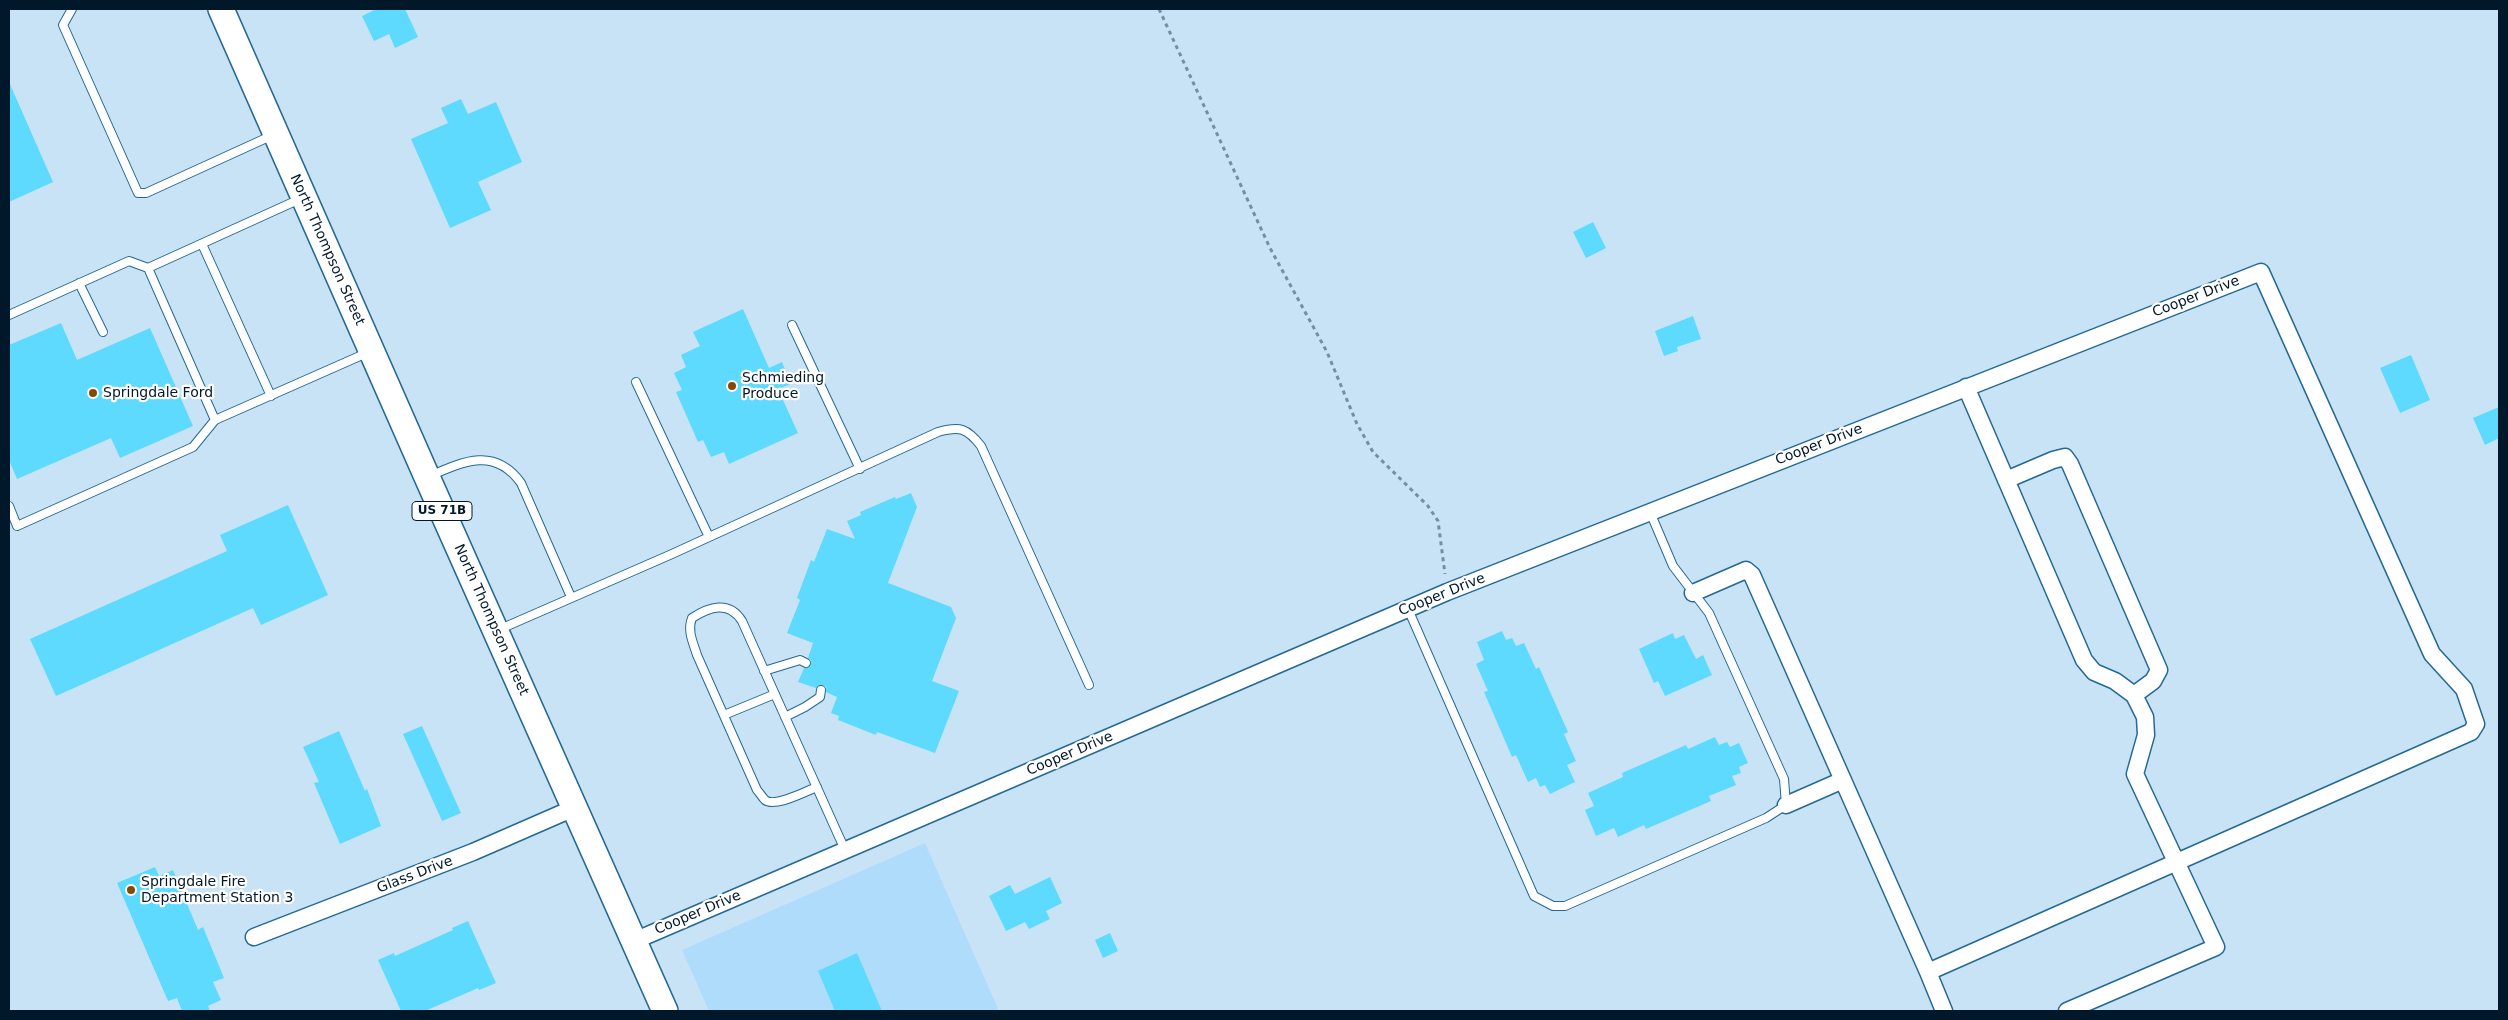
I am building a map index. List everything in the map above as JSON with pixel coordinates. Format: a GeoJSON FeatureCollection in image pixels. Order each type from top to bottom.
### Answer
{"type":"FeatureCollection","features":[{"type":"Feature","properties":{"kind":"main road","name":"North Thompson Street"},"geometry":{"type":"LineString","coordinates":[[222,9],[427,477],[665,1011]]}},
{"type":"Feature","properties":{"kind":"street","name":"Cooper Drive"},"geometry":{"type":"LineString","coordinates":[[634,940],[1447,592],[2261,272],[2432,654],[2464,689],[2476,724],[2471,732],[2176,861]]}},
{"type":"Feature","properties":{"kind":"street"},"geometry":{"type":"LineString","coordinates":[[1966,387],[2084,660],[2094,672],[2115,681],[2134,695],[2145,717],[2146,735],[2135,774],[2216,946],[2067,1011]]}},
{"type":"Feature","properties":{"kind":"street"},"geometry":{"type":"LineString","coordinates":[[2006,480],[2053,460],[2065,457],[2070,464],[2159,670],[2153,681],[2134,695]]}},
{"type":"Feature","properties":{"kind":"street"},"geometry":{"type":"LineString","coordinates":[[1693,593],[1746,570],[1752,575],[1944,1011]]}},
{"type":"Feature","properties":{"kind":"street"},"geometry":{"type":"LineString","coordinates":[[1786,805],[1843,780]]}},
{"type":"Feature","properties":{"kind":"street","name":"Glass Drive"},"geometry":{"type":"LineString","coordinates":[[254,937],[473,852],[574,808]]}},
{"type":"Feature","properties":{"kind":"street"},"geometry":{"type":"LineString","coordinates":[[1928,972],[2176,861]]}},
{"type":"Feature","properties":{"kind":"lane"},"geometry":{"type":"LineString","coordinates":[[72,9],[63,24],[138,192],[146,193],[276,133]]}},
{"type":"Feature","properties":{"kind":"lane"},"geometry":{"type":"LineString","coordinates":[[9,315],[129,261],[148,268],[304,197]]}},
{"type":"Feature","properties":{"kind":"lane"},"geometry":{"type":"LineString","coordinates":[[202,244],[271,396]]}},
{"type":"Feature","properties":{"kind":"lane"},"geometry":{"type":"LineString","coordinates":[[148,268],[215,420]]}},
{"type":"Feature","properties":{"kind":"lane"},"geometry":{"type":"LineString","coordinates":[[79,283],[103,332]]}},
{"type":"Feature","properties":{"kind":"lane"},"geometry":{"type":"LineString","coordinates":[[792,325],[860,469]]}},
{"type":"Feature","properties":{"kind":"lane"},"geometry":{"type":"LineString","coordinates":[[9,508],[17,526],[193,447],[215,420],[372,351]]}},
{"type":"Feature","properties":{"kind":"lane"},"geometry":{"type":"LineString","coordinates":[[636,382],[709,537]]}},
{"type":"Feature","properties":{"kind":"lane"},"geometry":{"type":"LineString","coordinates":[[496,631],[709,537],[938,432],[954,428],[970,432],[981,446],[1089,684]]}},
{"type":"Feature","properties":{"kind":"lane"},"geometry":{"type":"LineString","coordinates":[[427,477],[465,461],[485,460],[500,464],[512,471],[522,483],[571,597]]}},
{"type":"Feature","properties":{"kind":"lane"},"geometry":{"type":"LineString","coordinates":[[1408,609],[1534,896],[1553,906],[1565,906],[1766,818],[1786,805],[1784,779],[1709,613],[1673,566],[1650,512]]}},
{"type":"Feature","properties":{"kind":"lane"},"geometry":{"type":"LineString","coordinates":[[817,787],[783,801],[772,803],[765,800],[758,790],[724,716],[692,641],[689,625],[692,618],[713,608],[730,608],[742,621],[764,671],[775,694],[785,717],[817,787],[845,850]]}},
{"type":"Feature","properties":{"kind":"lane"},"geometry":{"type":"LineString","coordinates":[[764,671],[800,660],[806,663]]}},
{"type":"Feature","properties":{"kind":"lane"},"geometry":{"type":"LineString","coordinates":[[785,717],[805,708],[820,697],[821,690]]}},
{"type":"Feature","properties":{"kind":"lane"},"geometry":{"type":"LineString","coordinates":[[724,716],[775,694]]}},
{"type":"Feature","properties":{"kind":"path"},"geometry":{"type":"LineString","coordinates":[[1159,9],[1270,248],[1327,352],[1356,424],[1373,452],[1428,506],[1438,521],[1447,592]]}},
{"type":"Feature","properties":{"kind":"shaded area"},"geometry":{"type":"Polygon","coordinates":[[[925,843],[999,1011],[709,1011],[682,950],[925,843]]]}},
{"type":"Feature","properties":{"kind":"building"},"geometry":{"type":"Polygon","coordinates":[[[376,9],[405,9],[418,37],[395,48],[389,34],[374,41],[362,16],[376,9]]]}},
{"type":"Feature","properties":{"kind":"building"},"geometry":{"type":"Polygon","coordinates":[[[9,82],[53,182],[9,202],[9,82]]]}},
{"type":"Feature","properties":{"kind":"building"},"geometry":{"type":"Polygon","coordinates":[[[461,99],[468,114],[496,102],[522,162],[478,182],[491,210],[450,228],[411,139],[448,123],[441,108],[461,99]]]}},
{"type":"Feature","properties":{"kind":"building"},"geometry":{"type":"Polygon","coordinates":[[[1593,222],[1606,248],[1586,258],[1573,232],[1593,222]]]}},
{"type":"Feature","properties":{"kind":"building","name":"Schmieding Produce"},"geometry":{"type":"Polygon","coordinates":[[[743,309],[769,368],[782,362],[791,384],[778,389],[798,433],[729,464],[724,452],[711,457],[703,440],[698,442],[676,392],[682,390],[674,373],[686,367],[681,355],[700,346],[693,332],[743,309]]]}},
{"type":"Feature","properties":{"kind":"building"},"geometry":{"type":"Polygon","coordinates":[[[1693,316],[1701,339],[1677,347],[1678,351],[1664,356],[1655,331],[1693,316]]]}},
{"type":"Feature","properties":{"kind":"building","name":"Springdale Ford"},"geometry":{"type":"Polygon","coordinates":[[[61,323],[77,360],[150,328],[193,426],[120,458],[111,438],[17,479],[9,460],[9,345],[61,323]]]}},
{"type":"Feature","properties":{"kind":"building"},"geometry":{"type":"Polygon","coordinates":[[[2411,355],[2430,400],[2400,413],[2380,368],[2411,355]]]}},
{"type":"Feature","properties":{"kind":"building"},"geometry":{"type":"Polygon","coordinates":[[[2499,407],[2499,438],[2485,445],[2473,418],[2499,407]]]}},
{"type":"Feature","properties":{"kind":"building"},"geometry":{"type":"Polygon","coordinates":[[[911,493],[917,507],[888,583],[951,607],[956,618],[932,681],[959,691],[935,753],[877,732],[876,735],[838,720],[839,716],[831,713],[837,697],[826,692],[826,687],[822,685],[816,688],[798,682],[804,668],[811,665],[811,660],[808,658],[813,643],[787,633],[800,600],[797,598],[811,560],[814,562],[827,529],[855,539],[847,521],[861,515],[860,512],[895,497],[896,499],[911,493]]]}},
{"type":"Feature","properties":{"kind":"building"},"geometry":{"type":"Polygon","coordinates":[[[288,505],[328,595],[261,625],[253,608],[56,696],[30,639],[227,551],[220,535],[288,505]]]}},
{"type":"Feature","properties":{"kind":"building"},"geometry":{"type":"Polygon","coordinates":[[[1502,631],[1506,640],[1512,638],[1516,646],[1524,643],[1536,669],[1539,667],[1568,732],[1564,734],[1576,761],[1567,765],[1575,782],[1550,794],[1545,785],[1540,787],[1536,778],[1528,782],[1516,755],[1512,757],[1484,692],[1488,691],[1476,664],[1484,660],[1477,642],[1502,631]]]}},
{"type":"Feature","properties":{"kind":"building"},"geometry":{"type":"Polygon","coordinates":[[[1673,633],[1675,639],[1684,635],[1696,659],[1703,655],[1712,675],[1665,696],[1658,681],[1654,683],[1639,649],[1673,633]]]}},
{"type":"Feature","properties":{"kind":"building"},"geometry":{"type":"Polygon","coordinates":[[[422,726],[461,813],[442,821],[403,734],[422,726]]]}},
{"type":"Feature","properties":{"kind":"building"},"geometry":{"type":"Polygon","coordinates":[[[339,731],[365,791],[367,789],[381,826],[340,844],[314,783],[319,782],[303,747],[339,731]]]}},
{"type":"Feature","properties":{"kind":"building"},"geometry":{"type":"Polygon","coordinates":[[[1715,737],[1719,745],[1727,742],[1730,747],[1739,743],[1748,763],[1739,767],[1741,773],[1732,776],[1736,785],[1709,796],[1711,801],[1646,829],[1644,825],[1618,837],[1614,828],[1596,836],[1585,810],[1594,806],[1588,793],[1623,777],[1622,773],[1686,745],[1688,749],[1715,737]]]}},
{"type":"Feature","properties":{"kind":"building"},"geometry":{"type":"Polygon","coordinates":[[[155,867],[159,876],[173,870],[198,930],[203,927],[224,978],[213,982],[221,1000],[208,1006],[210,1011],[182,1011],[177,998],[168,1001],[117,883],[155,867]]]}},
{"type":"Feature","properties":{"kind":"building"},"geometry":{"type":"Polygon","coordinates":[[[1050,877],[1062,903],[1046,911],[1050,919],[1029,929],[1025,922],[1006,931],[989,896],[1010,885],[1015,894],[1050,877]]]}},
{"type":"Feature","properties":{"kind":"building"},"geometry":{"type":"Polygon","coordinates":[[[468,921],[496,983],[479,990],[478,988],[425,1011],[401,1011],[378,960],[394,953],[395,956],[453,930],[452,928],[468,921]]]}},
{"type":"Feature","properties":{"kind":"building"},"geometry":{"type":"Polygon","coordinates":[[[1110,933],[1118,951],[1103,958],[1095,940],[1110,933]]]}},
{"type":"Feature","properties":{"kind":"building"},"geometry":{"type":"Polygon","coordinates":[[[857,953],[882,1011],[835,1011],[818,971],[857,953]]]}},
{"type":"Feature","properties":{"kind":"place","name":"Schmieding Produce"},"geometry":{"type":"Point","coordinates":[732,386]}},
{"type":"Feature","properties":{"kind":"place","name":"Springdale Ford"},"geometry":{"type":"Point","coordinates":[93,393]}},
{"type":"Feature","properties":{"kind":"place","name":"Springdale Fire Department Station 3"},"geometry":{"type":"Point","coordinates":[131,890]}}]}
